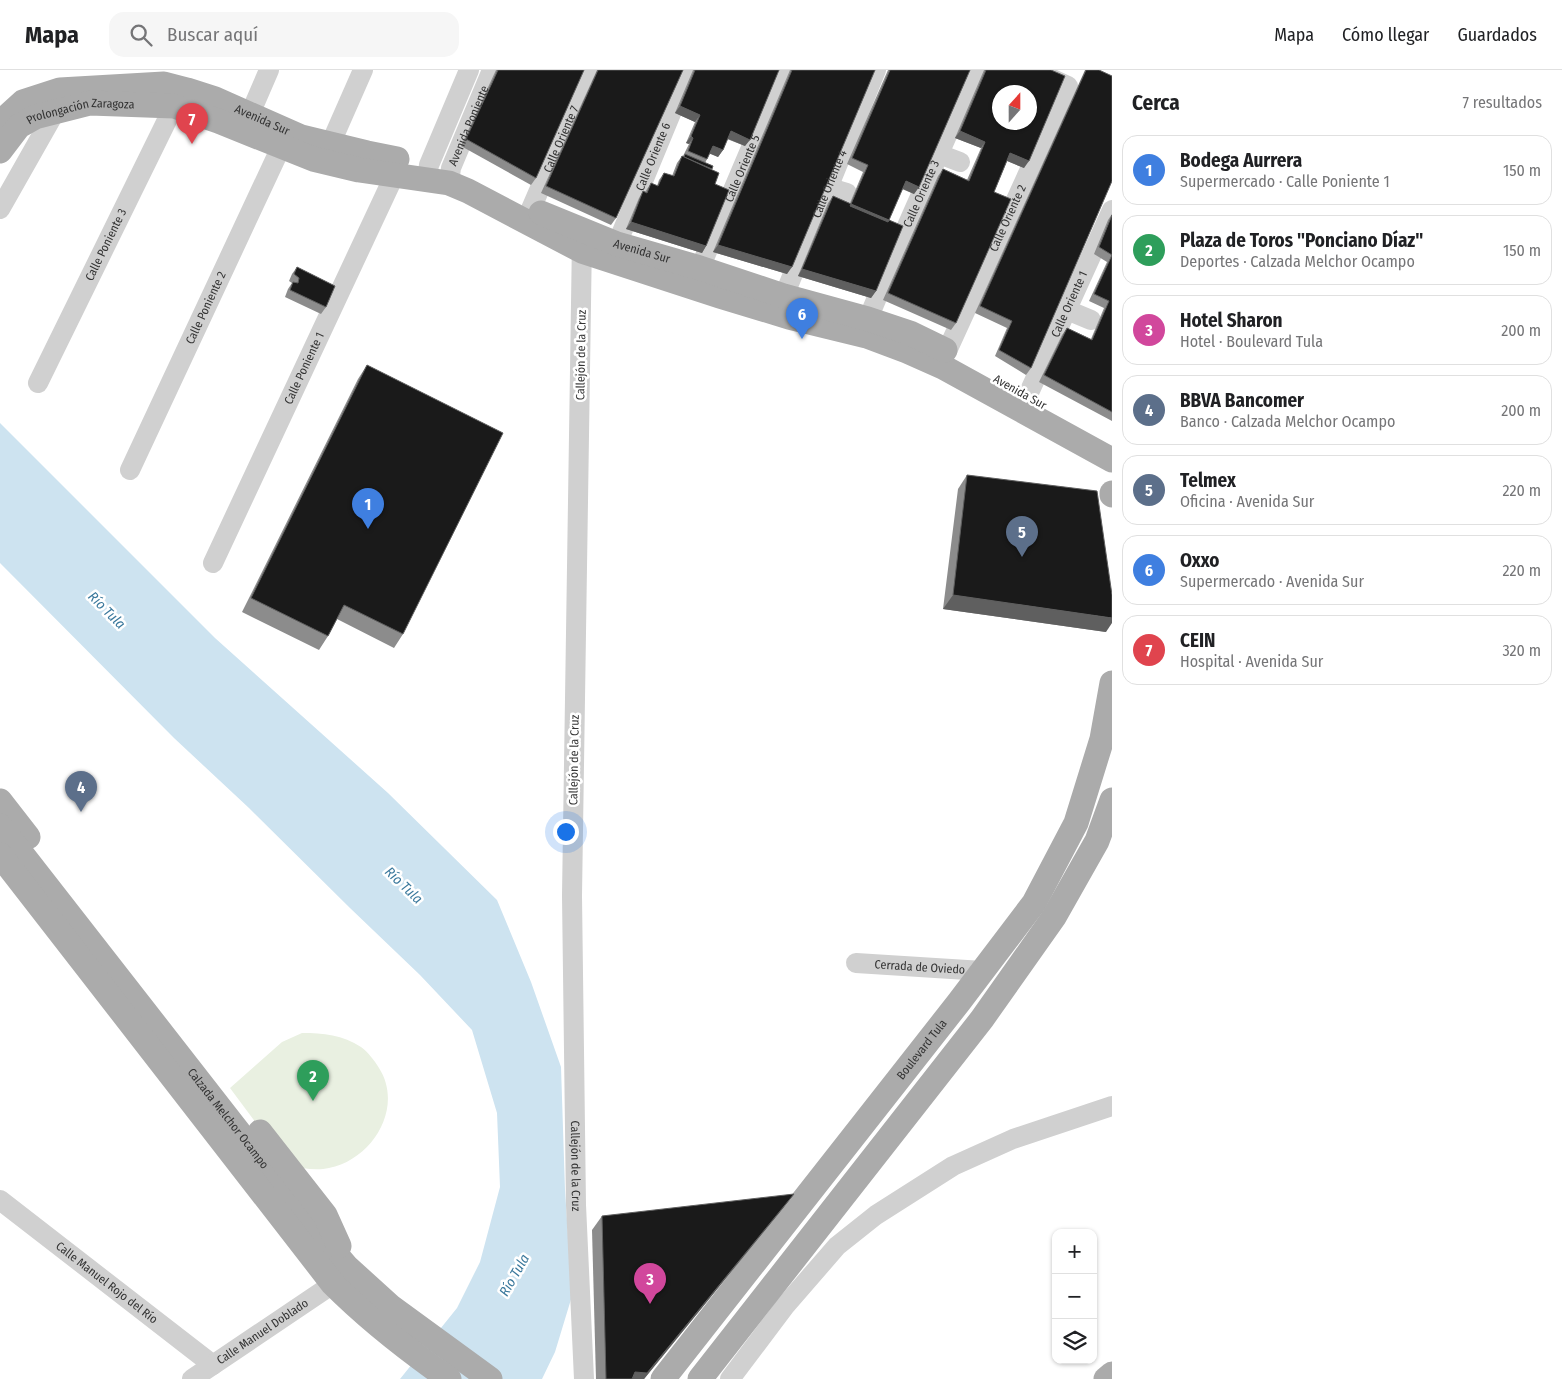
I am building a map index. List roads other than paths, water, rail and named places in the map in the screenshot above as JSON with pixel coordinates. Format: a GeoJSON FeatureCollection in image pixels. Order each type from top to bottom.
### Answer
{"type":"FeatureCollection","features":[{"type":"Feature","properties":{"kind":"main road","name":"Avenida Sur"},"geometry":{"type":"LineString","coordinates":[[167,77],[246,122],[281,147],[314,159],[350,168],[395,174],[439,173],[468,191],[582,241],[615,253],[697,278],[784,296],[868,319],[910,333],[948,351],[1027,397],[1112,440]]}},
{"type":"Feature","properties":{"kind":"main road","name":"Prolongación Zaragoza"},"geometry":{"type":"LineString","coordinates":[[0,151],[20,126],[57,101],[167,77]]}},
{"type":"Feature","properties":{"kind":"main road","name":"Prolongación Zaragoza"},"geometry":{"type":"LineString","coordinates":[[0,123],[23,102],[57,101],[90,104],[174,106]]}},
{"type":"Feature","properties":{"kind":"main road","name":"Avenida Sur"},"geometry":{"type":"LineString","coordinates":[[174,106],[246,122],[439,173],[480,181],[531,209],[582,241]]}},
{"type":"Feature","properties":{"kind":"main road","name":"Avenida Sur"},"geometry":{"type":"LineString","coordinates":[[697,278],[789,317],[867,336],[907,351],[943,367],[1112,460]]}},
{"type":"Feature","properties":{"kind":"main road","name":"Boulevard Tula"},"geometry":{"type":"LineString","coordinates":[[663,1379],[983,971],[1034,903],[1076,823],[1102,740],[1112,683]]}},
{"type":"Feature","properties":{"kind":"main road"},"geometry":{"type":"LineString","coordinates":[[700,1379],[982,1019],[1054,917],[1097,841],[1112,800]]}},
{"type":"Feature","properties":{"kind":"main road"},"geometry":{"type":"LineString","coordinates":[[0,801],[325,1215],[340,1276]]}},
{"type":"Feature","properties":{"kind":"main road","name":"Calzada Melchor Ocampo"},"geometry":{"type":"LineString","coordinates":[[0,826],[312,1226],[340,1276]]}},
{"type":"Feature","properties":{"kind":"main road","name":"Calzada Melchor Ocampo"},"geometry":{"type":"LineString","coordinates":[[0,855],[58,943],[241,1165],[340,1276],[362,1297],[401,1345],[448,1379]]}},
{"type":"Feature","properties":{"kind":"main road"},"geometry":{"type":"LineString","coordinates":[[0,881],[58,943],[200,1137],[286,1247],[340,1276]]}},
{"type":"Feature","properties":{"kind":"main road"},"geometry":{"type":"LineString","coordinates":[[202,1058],[209,1094]]}},
{"type":"Feature","properties":{"kind":"main road"},"geometry":{"type":"LineString","coordinates":[[200,1137],[241,1165]]}},
{"type":"Feature","properties":{"kind":"main road"},"geometry":{"type":"LineString","coordinates":[[245,1140],[276,1152]]}},
{"type":"Feature","properties":{"kind":"main road","name":"Calzada Melchor Ocampo"},"geometry":{"type":"LineString","coordinates":[[362,1297],[415,1325],[490,1379]]}},
{"type":"Feature","properties":{"kind":"main road"},"geometry":{"type":"LineString","coordinates":[[1106,1379],[1112,1374]]}},
{"type":"Feature","properties":{"kind":"street"},"geometry":{"type":"LineString","coordinates":[[246,122],[269,70]]}},
{"type":"Feature","properties":{"kind":"street"},"geometry":{"type":"LineString","coordinates":[[330,144],[363,70]]}},
{"type":"Feature","properties":{"kind":"street","name":"Avenida Poniente"},"geometry":{"type":"LineString","coordinates":[[439,173],[469,70]]}},
{"type":"Feature","properties":{"kind":"street","name":"Avenida Poniente"},"geometry":{"type":"LineString","coordinates":[[439,173],[492,70]]}},
{"type":"Feature","properties":{"kind":"street","name":"Calle Oriente 7"},"geometry":{"type":"LineString","coordinates":[[531,209],[592,70]]}},
{"type":"Feature","properties":{"kind":"street","name":"Calle Oriente 6"},"geometry":{"type":"LineString","coordinates":[[615,253],[689,70]]}},
{"type":"Feature","properties":{"kind":"street","name":"Calle Oriente 5"},"geometry":{"type":"LineString","coordinates":[[697,278],[734,166],[784,70]]}},
{"type":"Feature","properties":{"kind":"street","name":"Calle Oriente 4"},"geometry":{"type":"LineString","coordinates":[[784,296],[876,70]]}},
{"type":"Feature","properties":{"kind":"street","name":"Calle Oriente 3"},"geometry":{"type":"LineString","coordinates":[[868,319],[976,70]]}},
{"type":"Feature","properties":{"kind":"street","name":"Calle Oriente 2"},"geometry":{"type":"LineString","coordinates":[[948,351],[1016,185],[1068,86],[1036,71]]}},
{"type":"Feature","properties":{"kind":"street"},"geometry":{"type":"LineString","coordinates":[[0,209],[57,101]]}},
{"type":"Feature","properties":{"kind":"street","name":"Calle Poniente 3"},"geometry":{"type":"LineString","coordinates":[[38,384],[174,106]]}},
{"type":"Feature","properties":{"kind":"street","name":"Calle Poniente 2"},"geometry":{"type":"LineString","coordinates":[[130,470],[281,147]]}},
{"type":"Feature","properties":{"kind":"street"},"geometry":{"type":"LineString","coordinates":[[939,154],[960,162]]}},
{"type":"Feature","properties":{"kind":"street","name":"Calle Poniente 1"},"geometry":{"type":"LineString","coordinates":[[213,563],[395,174]]}},
{"type":"Feature","properties":{"kind":"street"},"geometry":{"type":"LineString","coordinates":[[827,187],[847,193]]}},
{"type":"Feature","properties":{"kind":"street","name":"Calle Oriente 1"},"geometry":{"type":"LineString","coordinates":[[1027,397],[1112,210]]}},
{"type":"Feature","properties":{"kind":"street"},"geometry":{"type":"LineString","coordinates":[[888,218],[907,226]]}},
{"type":"Feature","properties":{"kind":"street","name":"Callejón de la Cruz"},"geometry":{"type":"LineString","coordinates":[[582,241],[572,896],[576,1205],[584,1379]]}},
{"type":"Feature","properties":{"kind":"street"},"geometry":{"type":"LineString","coordinates":[[1067,310],[1091,320]]}},
{"type":"Feature","properties":{"kind":"street","name":"Cerrada de Oviedo"},"geometry":{"type":"LineString","coordinates":[[856,963],[983,971]]}},
{"type":"Feature","properties":{"kind":"street"},"geometry":{"type":"LineString","coordinates":[[730,1379],[784,1306],[837,1246],[876,1215],[952,1166],[1014,1139],[1112,1106]]}},
{"type":"Feature","properties":{"kind":"street","name":"Calle Manuel Rojo del Río"},"geometry":{"type":"LineString","coordinates":[[0,1200],[213,1365]]}},
{"type":"Feature","properties":{"kind":"street"},"geometry":{"type":"LineString","coordinates":[[816,1232],[837,1246]]}},
{"type":"Feature","properties":{"kind":"street","name":"Calle Manuel Doblado"},"geometry":{"type":"LineString","coordinates":[[192,1379],[340,1276]]}},
{"type":"Feature","properties":{"kind":"water","name":"Río Tula"},"geometry":{"type":"Polygon","coordinates":[[[0,423],[215,638],[388,793],[497,900],[531,982],[561,1067],[565,1190],[572,1296],[555,1352],[542,1379],[400,1379],[457,1308],[480,1262],[500,1187],[497,1113],[472,1030],[420,975],[249,808],[174,738],[0,563],[0,423]]]}},
{"type":"Feature","properties":{"kind":"place","name":"CEIN"},"geometry":{"type":"Point","coordinates":[192,144]}},
{"type":"Feature","properties":{"kind":"place","name":"Oxxo"},"geometry":{"type":"Point","coordinates":[802,339]}},
{"type":"Feature","properties":{"kind":"place","name":"Bodega Aurrera"},"geometry":{"type":"Point","coordinates":[368,529]}},
{"type":"Feature","properties":{"kind":"place","name":"Telmex"},"geometry":{"type":"Point","coordinates":[1022,557]}},
{"type":"Feature","properties":{"kind":"place","name":"BBVA Bancomer"},"geometry":{"type":"Point","coordinates":[81,812]}},
{"type":"Feature","properties":{"kind":"place","name":"Plaza de Toros \"Ponciano Díaz\""},"geometry":{"type":"Point","coordinates":[313,1101]}},
{"type":"Feature","properties":{"kind":"place","name":"Hotel Sharon"},"geometry":{"type":"Point","coordinates":[650,1304]}}]}
